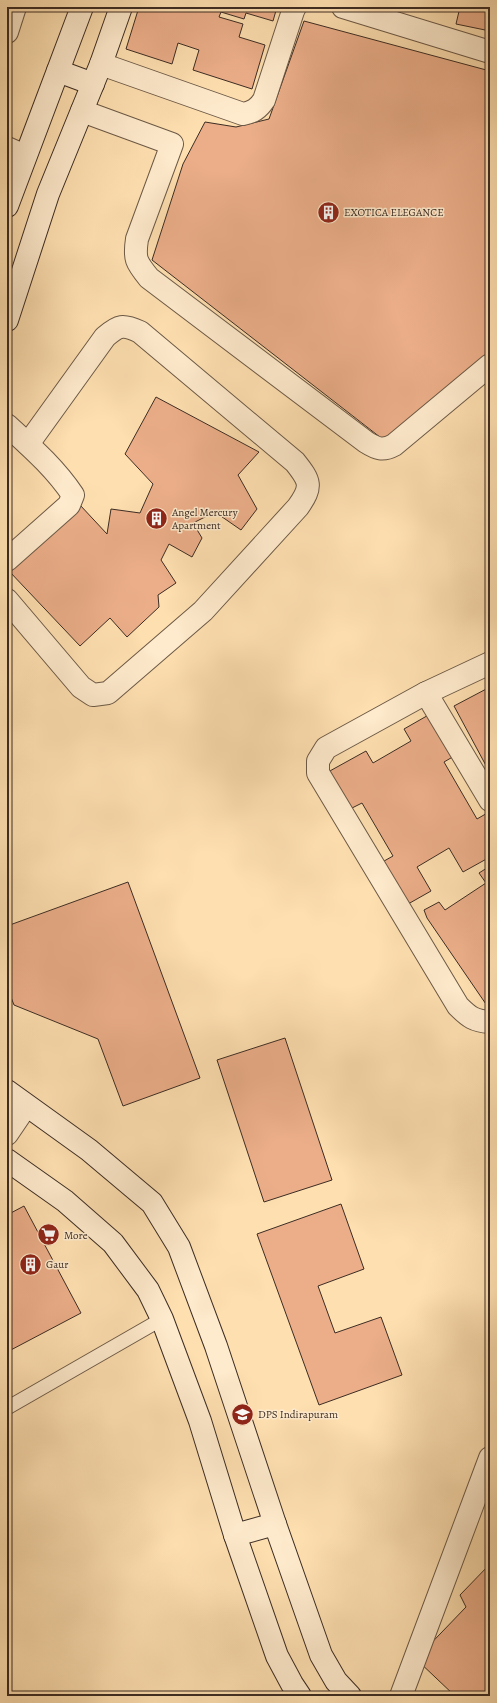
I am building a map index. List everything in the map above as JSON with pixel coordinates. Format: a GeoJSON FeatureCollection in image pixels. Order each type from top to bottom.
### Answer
{"type":"FeatureCollection","features":[{"type":"Feature","properties":{"kind":"street"},"geometry":{"type":"LineString","coordinates":[[7,32],[16,7]]}},
{"type":"Feature","properties":{"kind":"street"},"geometry":{"type":"LineString","coordinates":[[7,206],[16,152],[58,71],[82,7]]}},
{"type":"Feature","properties":{"kind":"street"},"geometry":{"type":"LineString","coordinates":[[7,320],[48,194],[97,74],[121,7]]}},
{"type":"Feature","properties":{"kind":"street"},"geometry":{"type":"LineString","coordinates":[[58,71],[97,74],[243,114],[252,112],[260,107],[264,100],[292,11],[295,7]]}},
{"type":"Feature","properties":{"kind":"street"},"geometry":{"type":"LineString","coordinates":[[343,7],[490,52]]}},
{"type":"Feature","properties":{"kind":"street"},"geometry":{"type":"LineString","coordinates":[[82,111],[172,144],[137,239],[135,254],[140,267],[149,278],[377,449],[386,449],[394,445],[490,365]]}},
{"type":"Feature","properties":{"kind":"street"},"geometry":{"type":"LineString","coordinates":[[7,600],[81,687],[93,695],[108,693],[203,611],[298,507],[307,494],[308,478],[295,462],[140,332],[128,326],[116,328],[105,337],[28,444]]}},
{"type":"Feature","properties":{"kind":"street"},"geometry":{"type":"LineString","coordinates":[[7,425],[48,463],[64,482],[72,495],[69,505],[7,560]]}},
{"type":"Feature","properties":{"kind":"street"},"geometry":{"type":"LineString","coordinates":[[490,663],[426,693],[326,748],[318,761],[318,773],[458,1006],[470,1018],[481,1022],[490,1022]]}},
{"type":"Feature","properties":{"kind":"street"},"geometry":{"type":"LineString","coordinates":[[426,693],[490,800]]}},
{"type":"Feature","properties":{"kind":"street"},"geometry":{"type":"LineString","coordinates":[[7,1091],[89,1150],[152,1202],[179,1247],[216,1346],[275,1524],[321,1655],[336,1681],[350,1696]]}},
{"type":"Feature","properties":{"kind":"street"},"geometry":{"type":"LineString","coordinates":[[7,1134],[26,1106]]}},
{"type":"Feature","properties":{"kind":"street"},"geometry":{"type":"LineString","coordinates":[[7,1160],[65,1201],[113,1243],[148,1290],[162,1319],[200,1421],[235,1535],[277,1656],[300,1696]]}},
{"type":"Feature","properties":{"kind":"street"},"geometry":{"type":"LineString","coordinates":[[401,1696],[486,1483],[490,1458]]}},
{"type":"Feature","properties":{"kind":"street"},"geometry":{"type":"LineString","coordinates":[[235,1535],[275,1524]]}},
{"type":"Feature","properties":{"kind":"lane"},"geometry":{"type":"LineString","coordinates":[[7,1408],[162,1319]]}},
{"type":"Feature","properties":{"kind":"building"},"geometry":{"type":"Polygon","coordinates":[[[139,7],[147,7],[156,10],[156,7],[277,7],[273,21],[246,13],[244,19],[221,12],[219,17],[243,24],[239,37],[265,45],[252,89],[193,70],[199,50],[178,43],[172,64],[126,49],[139,7]]]}},
{"type":"Feature","properties":{"kind":"building"},"geometry":{"type":"Polygon","coordinates":[[[460,7],[490,7],[490,31],[456,24],[460,7]]]}},
{"type":"Feature","properties":{"kind":"building","name":"EXOTICA ELEGANCE"},"geometry":{"type":"Polygon","coordinates":[[[304,21],[490,71],[490,353],[385,441],[152,260],[183,164],[205,122],[236,127],[269,119],[304,21]]]}},
{"type":"Feature","properties":{"kind":"building","name":"Angel Mercury Apartment"},"geometry":{"type":"Polygon","coordinates":[[[156,397],[259,452],[238,475],[257,509],[241,530],[215,512],[193,523],[202,538],[192,557],[169,544],[161,560],[176,583],[158,595],[159,607],[127,637],[110,618],[80,646],[9,571],[80,505],[107,534],[111,509],[140,513],[153,484],[125,454],[156,397]]]}},
{"type":"Feature","properties":{"kind":"building"},"geometry":{"type":"Polygon","coordinates":[[[490,687],[490,773],[454,706],[490,687]]]}},
{"type":"Feature","properties":{"kind":"building"},"geometry":{"type":"Polygon","coordinates":[[[432,713],[456,755],[444,762],[477,819],[489,812],[490,813],[490,857],[463,872],[449,848],[417,867],[431,891],[401,908],[377,865],[393,856],[362,803],[350,809],[328,772],[366,751],[373,763],[411,741],[404,729],[432,713]]]}},
{"type":"Feature","properties":{"kind":"building"},"geometry":{"type":"Polygon","coordinates":[[[490,866],[490,1010],[427,918],[424,910],[439,902],[445,910],[486,883],[479,873],[490,866]]]}},
{"type":"Feature","properties":{"kind":"building"},"geometry":{"type":"Polygon","coordinates":[[[128,882],[200,1078],[123,1106],[98,1039],[14,1005],[7,987],[7,926],[128,882]]]}},
{"type":"Feature","properties":{"kind":"building"},"geometry":{"type":"Polygon","coordinates":[[[285,1038],[332,1180],[264,1202],[217,1060],[285,1038]]]}},
{"type":"Feature","properties":{"kind":"building"},"geometry":{"type":"Polygon","coordinates":[[[341,1204],[364,1269],[318,1286],[335,1333],[381,1317],[402,1375],[319,1405],[257,1234],[341,1204]]]}},
{"type":"Feature","properties":{"kind":"building","name":"Gaur"},"geometry":{"type":"Polygon","coordinates":[[[24,1206],[81,1313],[7,1352],[7,1215],[24,1206]]]}},
{"type":"Feature","properties":{"kind":"building"},"geometry":{"type":"Polygon","coordinates":[[[490,1564],[490,1694],[489,1696],[455,1696],[416,1659],[466,1607],[460,1595],[490,1564]]]}},
{"type":"Feature","properties":{"kind":"place","name":"EXOTICA ELEGANCE"},"geometry":{"type":"Point","coordinates":[329,212]}},
{"type":"Feature","properties":{"kind":"place","name":"Angel Mercury Apartment"},"geometry":{"type":"Point","coordinates":[156,518]}},
{"type":"Feature","properties":{"kind":"place","name":"More"},"geometry":{"type":"Point","coordinates":[49,1235]}},
{"type":"Feature","properties":{"kind":"place","name":"Gaur"},"geometry":{"type":"Point","coordinates":[31,1264]}},
{"type":"Feature","properties":{"kind":"place","name":"DPS Indirapuram"},"geometry":{"type":"Point","coordinates":[242,1414]}}]}
